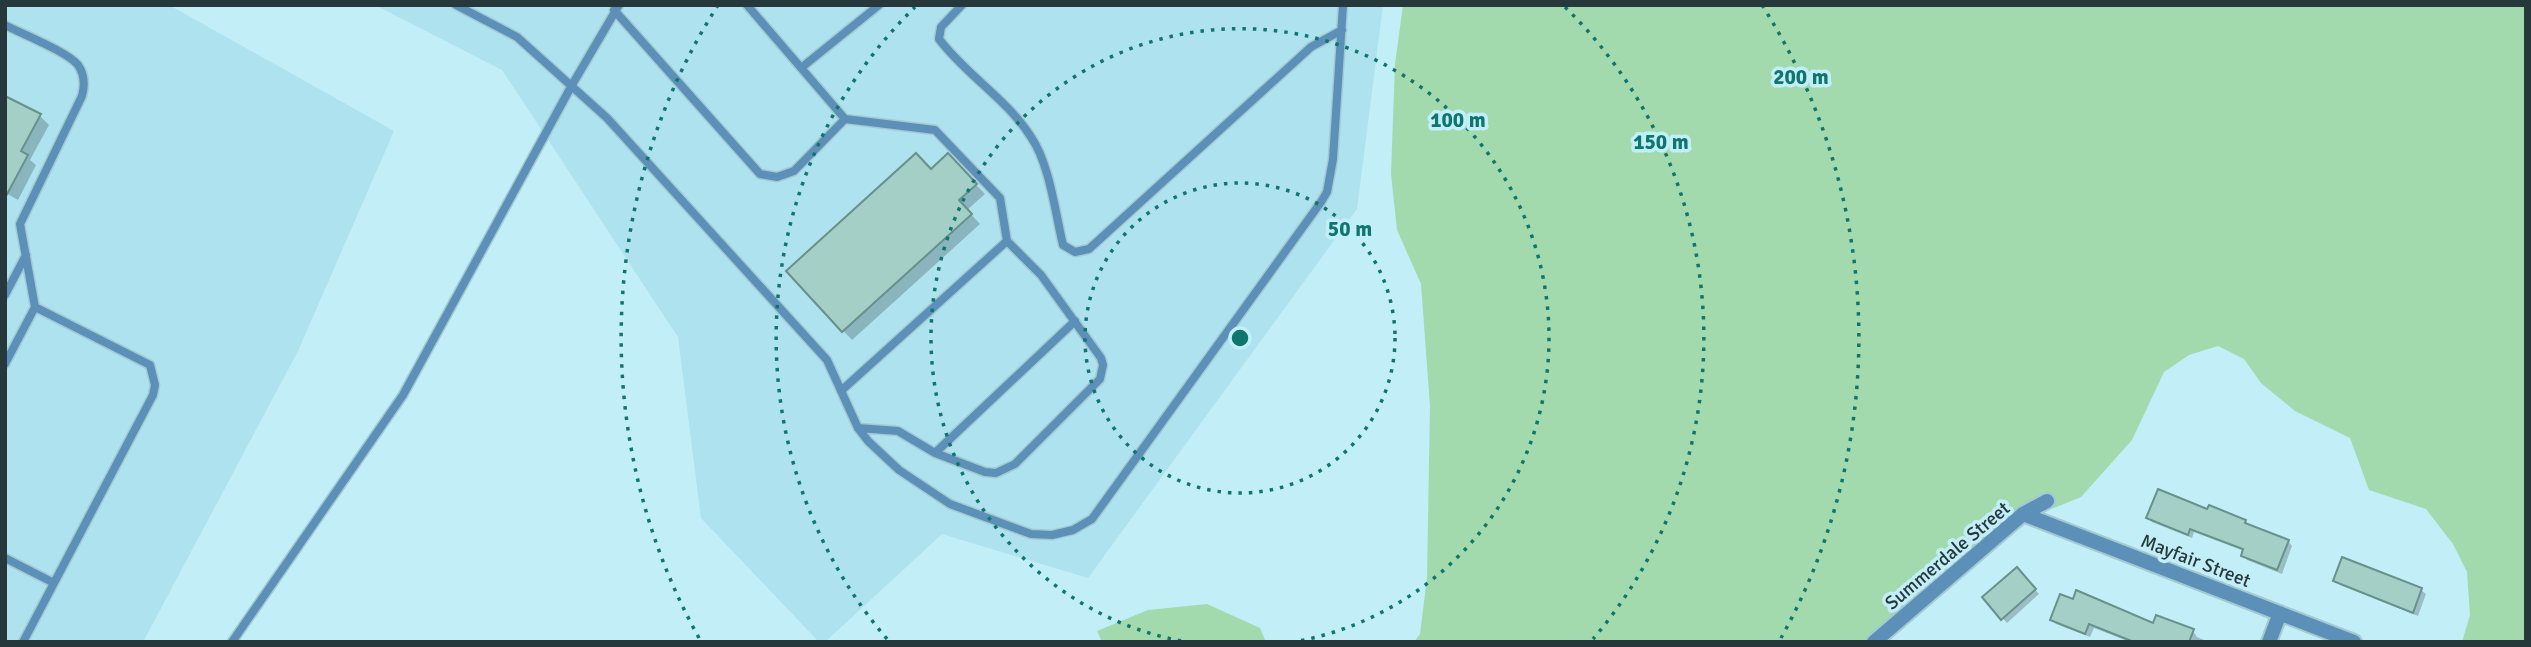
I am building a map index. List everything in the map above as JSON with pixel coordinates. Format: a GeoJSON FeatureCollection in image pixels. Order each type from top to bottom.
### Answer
{"type":"FeatureCollection","features":[{"type":"Feature","properties":{"kind":"street","name":"Summerdale Street"},"geometry":{"type":"LineString","coordinates":[[1874,642],[2023,514],[2047,501]]}},
{"type":"Feature","properties":{"kind":"street","name":"Mayfair Street"},"geometry":{"type":"LineString","coordinates":[[2023,514],[2354,642]]}},
{"type":"Feature","properties":{"kind":"street"},"geometry":{"type":"LineString","coordinates":[[2269,642],[2280,613]]}},
{"type":"Feature","properties":{"kind":"lane"},"geometry":{"type":"LineString","coordinates":[[456,5],[517,37],[607,118],[827,360],[859,428],[868,441],[899,470],[950,504],[1031,534],[1052,535],[1073,530],[1091,519],[1321,202],[1326,192],[1333,159],[1343,5]]}},
{"type":"Feature","properties":{"kind":"lane"},"geometry":{"type":"LineString","coordinates":[[747,5],[845,118],[935,130],[1000,198],[1007,241],[1041,275],[1101,358],[1103,365],[1100,379],[1015,464],[996,473],[985,472],[935,453],[898,431],[859,428]]}},
{"type":"Feature","properties":{"kind":"lane"},"geometry":{"type":"LineString","coordinates":[[801,68],[879,5]]}},
{"type":"Feature","properties":{"kind":"lane"},"geometry":{"type":"LineString","coordinates":[[962,5],[941,27],[939,38],[1031,136],[1041,155],[1063,245],[1075,252],[1089,249],[1311,47],[1342,30]]}},
{"type":"Feature","properties":{"kind":"lane"},"geometry":{"type":"LineString","coordinates":[[232,642],[403,395],[572,85],[617,8],[760,174],[777,177],[794,171],[845,118]]}},
{"type":"Feature","properties":{"kind":"lane"},"geometry":{"type":"LineString","coordinates":[[5,25],[72,60],[84,76],[82,96],[20,225],[35,307],[5,364]]}},
{"type":"Feature","properties":{"kind":"lane"},"geometry":{"type":"LineString","coordinates":[[842,390],[1007,241]]}},
{"type":"Feature","properties":{"kind":"lane"},"geometry":{"type":"LineString","coordinates":[[5,295],[26,256]]}},
{"type":"Feature","properties":{"kind":"lane"},"geometry":{"type":"LineString","coordinates":[[23,642],[153,395],[155,385],[150,365],[35,307]]}},
{"type":"Feature","properties":{"kind":"lane"},"geometry":{"type":"LineString","coordinates":[[935,453],[1075,321]]}},
{"type":"Feature","properties":{"kind":"lane"},"geometry":{"type":"LineString","coordinates":[[5,558],[54,583]]}},
{"type":"Feature","properties":{"kind":"shaded area"},"geometry":{"type":"Polygon","coordinates":[[[5,5],[169,5],[394,131],[298,351],[143,642],[5,642],[5,5]]]}},
{"type":"Feature","properties":{"kind":"shaded area"},"geometry":{"type":"Polygon","coordinates":[[[375,5],[1383,5],[1357,209],[1088,578],[942,534],[825,642],[819,642],[701,518],[678,337],[502,70],[375,5]]]}},
{"type":"Feature","properties":{"kind":"green space"},"geometry":{"type":"Polygon","coordinates":[[[1403,5],[2526,5],[2526,642],[2462,642],[2470,615],[2467,572],[2453,544],[2426,509],[2369,490],[2350,438],[2295,411],[2261,383],[2244,359],[2218,346],[2189,355],[2164,372],[2132,440],[2081,497],[2054,508],[2026,503],[1866,642],[1414,642],[1420,634],[1427,578],[1430,406],[1421,284],[1397,230],[1391,174],[1395,64],[1403,5]]]}},
{"type":"Feature","properties":{"kind":"green space"},"geometry":{"type":"Polygon","coordinates":[[[1207,604],[1260,628],[1266,642],[1102,642],[1097,631],[1148,610],[1207,604]]]}},
{"type":"Feature","properties":{"kind":"building"},"geometry":{"type":"Polygon","coordinates":[[[5,96],[41,114],[21,151],[28,155],[5,198],[5,96]]]}},
{"type":"Feature","properties":{"kind":"building"},"geometry":{"type":"Polygon","coordinates":[[[916,153],[931,169],[948,153],[977,184],[959,200],[972,214],[842,332],[786,271],[916,153]]]}},
{"type":"Feature","properties":{"kind":"building"},"geometry":{"type":"Polygon","coordinates":[[[2158,489],[2207,509],[2209,505],[2289,540],[2277,570],[2241,556],[2243,549],[2190,529],[2188,535],[2146,518],[2158,489]]]}},
{"type":"Feature","properties":{"kind":"building"},"geometry":{"type":"Polygon","coordinates":[[[2342,557],[2422,588],[2413,613],[2333,581],[2342,557]]]}},
{"type":"Feature","properties":{"kind":"building"},"geometry":{"type":"Polygon","coordinates":[[[2017,567],[2036,589],[2001,620],[1982,597],[2017,567]]]}},
{"type":"Feature","properties":{"kind":"building"},"geometry":{"type":"Polygon","coordinates":[[[2076,590],[2153,623],[2156,615],[2194,629],[2189,642],[2134,642],[2089,624],[2085,634],[2050,620],[2060,594],[2073,599],[2076,590]]]}}]}
